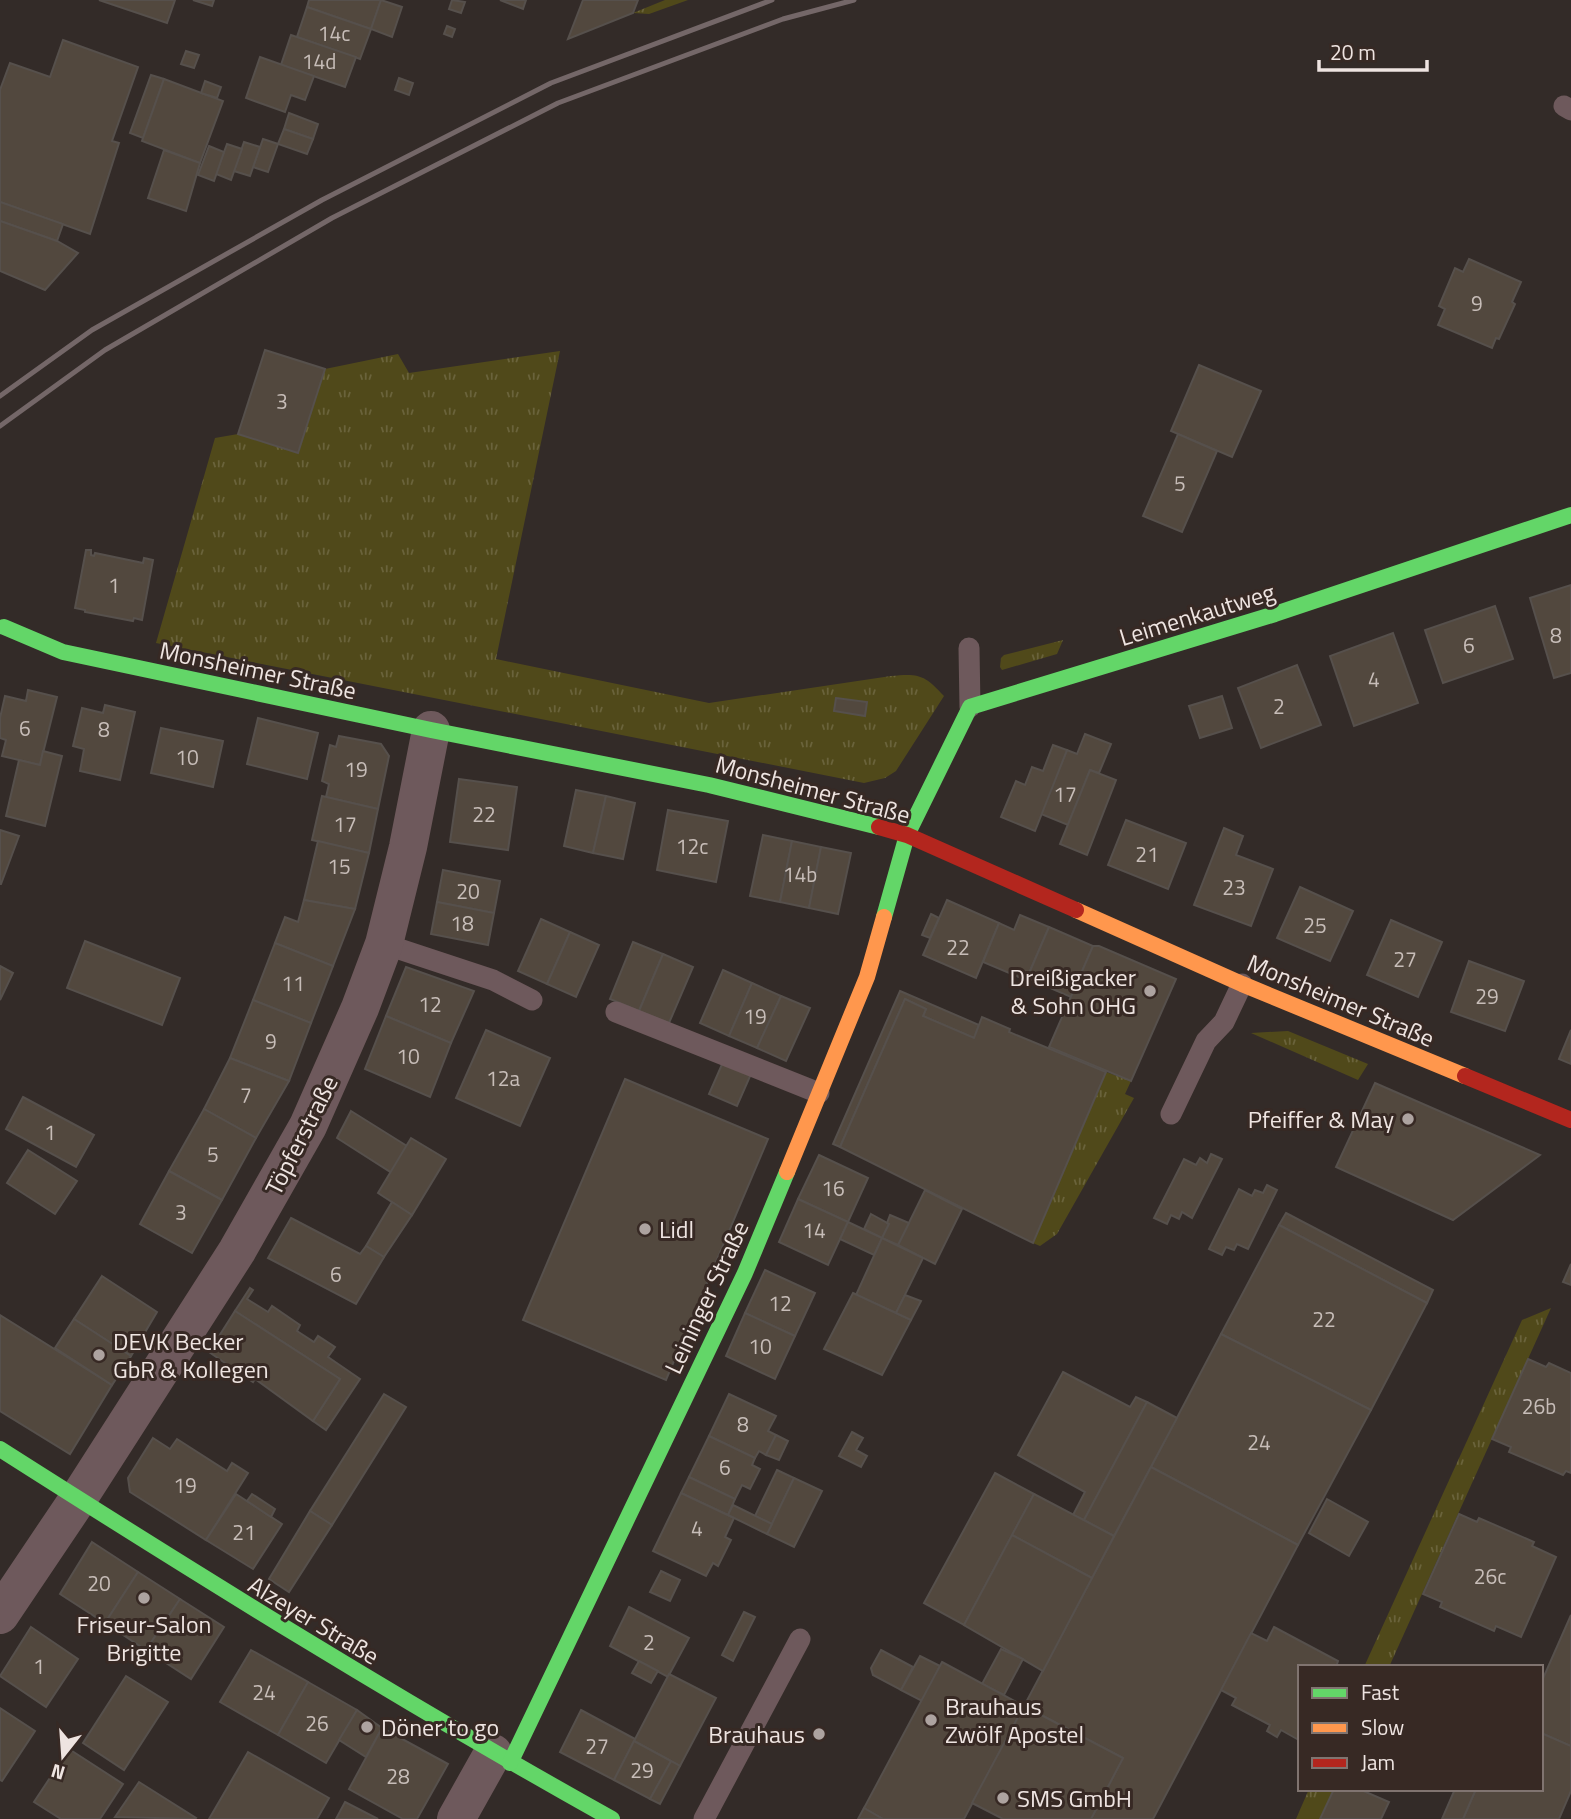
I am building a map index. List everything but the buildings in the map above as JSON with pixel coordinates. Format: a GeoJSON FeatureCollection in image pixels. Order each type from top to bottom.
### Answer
{"type":"FeatureCollection","features":[{"type":"Feature","properties":{"kind":"street","name":"Leimenkautweg"},"geometry":{"type":"LineString","coordinates":[[970,707],[1275,614],[1571,515]]}},
{"type":"Feature","properties":{"kind":"street","name":"Monsheimer Straße"},"geometry":{"type":"LineString","coordinates":[[4,627],[63,652],[431,730],[709,785],[907,835],[1242,984],[1571,1120]]}},
{"type":"Feature","properties":{"kind":"street"},"geometry":{"type":"LineString","coordinates":[[907,835],[970,707]]}},
{"type":"Feature","properties":{"kind":"street","name":"Töpferstraße"},"geometry":{"type":"LineString","coordinates":[[0,1615],[78,1499],[274,1189],[308,1126],[333,1073],[384,944],[408,847],[431,730]]}},
{"type":"Feature","properties":{"kind":"street","name":"Leininger Straße"},"geometry":{"type":"LineString","coordinates":[[501,1758],[745,1273],[867,977],[907,835]]}},
{"type":"Feature","properties":{"kind":"street","name":"Alzeyer Straße"},"geometry":{"type":"LineString","coordinates":[[0,1449],[307,1643],[501,1758],[612,1819]]}},
{"type":"Feature","properties":{"kind":"street"},"geometry":{"type":"LineString","coordinates":[[456,1819],[501,1758]]}},
{"type":"Feature","properties":{"kind":"lane"},"geometry":{"type":"LineString","coordinates":[[969,648],[970,707]]}},
{"type":"Feature","properties":{"kind":"lane"},"geometry":{"type":"LineString","coordinates":[[384,944],[493,980],[531,1000]]}},
{"type":"Feature","properties":{"kind":"lane"},"geometry":{"type":"LineString","coordinates":[[1171,1114],[1206,1041],[1224,1023],[1242,984]]}},
{"type":"Feature","properties":{"kind":"lane"},"geometry":{"type":"LineString","coordinates":[[617,1012],[819,1093]]}},
{"type":"Feature","properties":{"kind":"lane"},"geometry":{"type":"LineString","coordinates":[[704,1819],[800,1639]]}},
{"type":"Feature","properties":{"kind":"green space"},"geometry":{"type":"Polygon","coordinates":[[[665,0],[688,0],[649,14],[633,13],[665,0]]]}},
{"type":"Feature","properties":{"kind":"green space"},"geometry":{"type":"Polygon","coordinates":[[[560,351],[496,659],[709,703],[891,676],[915,675],[932,684],[944,696],[896,771],[885,778],[864,783],[156,643],[215,438],[238,434],[298,453],[325,369],[398,354],[409,373],[560,351]]]}},
{"type":"Feature","properties":{"kind":"green space"},"geometry":{"type":"Polygon","coordinates":[[[1063,640],[1057,654],[1002,670],[1000,667],[1004,655],[1063,640]]]}},
{"type":"Feature","properties":{"kind":"green space"},"geometry":{"type":"Polygon","coordinates":[[[1288,1031],[1368,1064],[1358,1080],[1251,1033],[1288,1031]]]}},
{"type":"Feature","properties":{"kind":"green space"},"geometry":{"type":"Polygon","coordinates":[[[1106,1072],[1131,1081],[1125,1094],[1134,1098],[1057,1234],[1040,1246],[1033,1243],[1106,1072]]]}},
{"type":"Feature","properties":{"kind":"green space"},"geometry":{"type":"Polygon","coordinates":[[[1551,1308],[1390,1665],[1365,1665],[1522,1320],[1551,1308]]]}},
{"type":"Feature","properties":{"kind":"green space"},"geometry":{"type":"Polygon","coordinates":[[[1308,1791],[1333,1791],[1320,1819],[1296,1819],[1308,1791]]]}},
{"type":"Feature","properties":{"kind":"railway"},"geometry":{"type":"LineString","coordinates":[[0,396],[92,330],[322,200],[551,83],[772,0]]}},
{"type":"Feature","properties":{"kind":"railway"},"geometry":{"type":"LineString","coordinates":[[0,426],[105,350],[332,218],[558,103],[783,19],[854,0]]}},
{"type":"Feature","properties":{"kind":"traffic: fast"},"geometry":{"type":"LineString","coordinates":[[884,917],[907,835],[970,707],[1275,614],[1571,515]]}},
{"type":"Feature","properties":{"kind":"traffic: fast"},"geometry":{"type":"LineString","coordinates":[[4,627],[63,652],[431,730],[709,785],[879,827]]}},
{"type":"Feature","properties":{"kind":"traffic: fast"},"geometry":{"type":"LineString","coordinates":[[510,1763],[745,1273],[787,1172]]}},
{"type":"Feature","properties":{"kind":"traffic: fast"},"geometry":{"type":"LineString","coordinates":[[0,1449],[303,1638],[612,1819]]}},
{"type":"Feature","properties":{"kind":"traffic: slow"},"geometry":{"type":"LineString","coordinates":[[1076,910],[1242,984],[1465,1076]]}},
{"type":"Feature","properties":{"kind":"traffic: slow"},"geometry":{"type":"LineString","coordinates":[[787,1172],[867,977],[884,917]]}},
{"type":"Feature","properties":{"kind":"traffic: jam"},"geometry":{"type":"LineString","coordinates":[[879,827],[907,835],[1076,910]]}},
{"type":"Feature","properties":{"kind":"traffic: jam"},"geometry":{"type":"LineString","coordinates":[[1465,1076],[1571,1120]]}},
{"type":"Feature","properties":{"kind":"place","name":"Dreißigacker & Sohn OHG"},"geometry":{"type":"Point","coordinates":[1150,991]}},
{"type":"Feature","properties":{"kind":"place","name":"Pfeiffer & May"},"geometry":{"type":"Point","coordinates":[1408,1119]}},
{"type":"Feature","properties":{"kind":"place","name":"Lidl"},"geometry":{"type":"Point","coordinates":[645,1229]}},
{"type":"Feature","properties":{"kind":"place","name":"DEVK Becker GbR & Kollegen"},"geometry":{"type":"Point","coordinates":[99,1355]}},
{"type":"Feature","properties":{"kind":"place","name":"Friseur-Salon Brigitte"},"geometry":{"type":"Point","coordinates":[144,1598]}},
{"type":"Feature","properties":{"kind":"place","name":"Brauhaus Zwölf Apostel"},"geometry":{"type":"Point","coordinates":[931,1720]}},
{"type":"Feature","properties":{"kind":"place","name":"Döner to go"},"geometry":{"type":"Point","coordinates":[367,1727]}},
{"type":"Feature","properties":{"kind":"place","name":"Brauhaus"},"geometry":{"type":"Point","coordinates":[819,1734]}},
{"type":"Feature","properties":{"kind":"place","name":"SMS GmbH"},"geometry":{"type":"Point","coordinates":[1003,1798]}}]}
